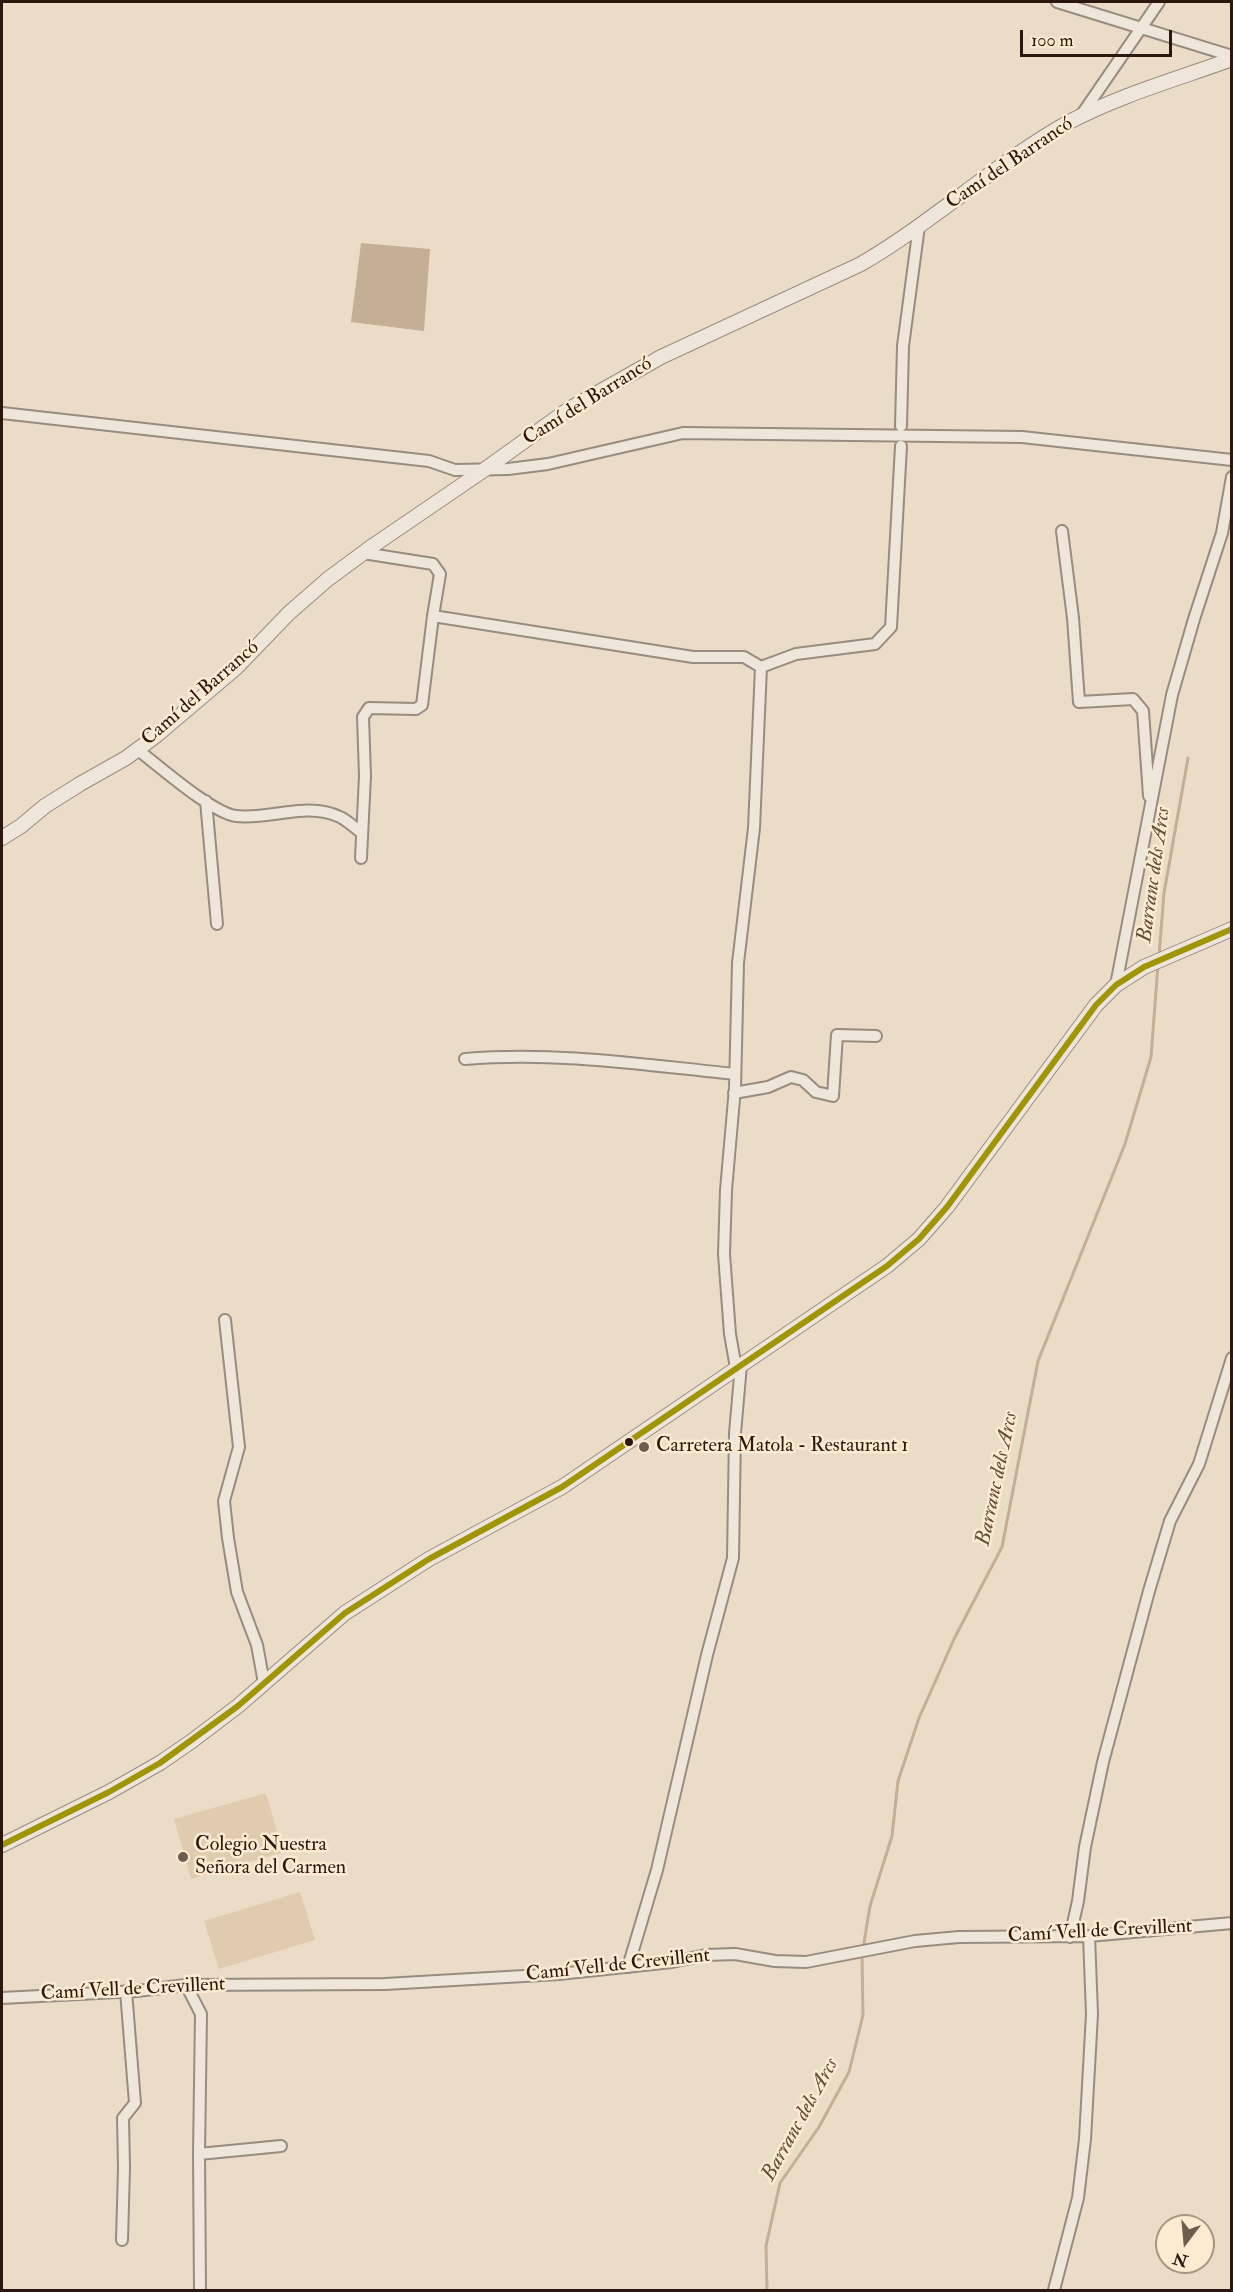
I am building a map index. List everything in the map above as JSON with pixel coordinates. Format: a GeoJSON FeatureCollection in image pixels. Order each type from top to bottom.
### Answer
{"type":"FeatureCollection","features":[{"type":"Feature","properties":{"kind":"street"},"geometry":{"type":"LineString","coordinates":[[1057,2],[1232,58]]}},
{"type":"Feature","properties":{"kind":"street"},"geometry":{"type":"LineString","coordinates":[[1080,117],[1160,2]]}},
{"type":"Feature","properties":{"kind":"street","name":"Camí del Barrancó"},"geometry":{"type":"LineString","coordinates":[[2,838],[54,801],[138,750],[188,711],[236,668],[289,613],[363,553],[569,409],[618,379],[661,357],[861,264],[1037,143],[1080,117],[1101,106],[1232,58]]}},
{"type":"Feature","properties":{"kind":"street"},"geometry":{"type":"LineString","coordinates":[[901,426],[903,346],[919,226]]}},
{"type":"Feature","properties":{"kind":"street"},"geometry":{"type":"LineString","coordinates":[[2,412],[429,461],[455,470],[484,470],[549,464],[683,434],[1022,437],[1232,460]]}},
{"type":"Feature","properties":{"kind":"street"},"geometry":{"type":"LineString","coordinates":[[761,667],[796,654],[875,644],[891,627],[900,446]]}},
{"type":"Feature","properties":{"kind":"street"},"geometry":{"type":"LineString","coordinates":[[1116,985],[1172,695],[1222,533],[1232,477]]}},
{"type":"Feature","properties":{"kind":"street"},"geometry":{"type":"LineString","coordinates":[[1062,531],[1073,618],[1079,702],[1133,699],[1143,711],[1150,811]]}},
{"type":"Feature","properties":{"kind":"street"},"geometry":{"type":"LineString","coordinates":[[361,858],[365,776],[363,717],[369,708],[416,709],[422,705],[432,616],[440,574],[434,564],[363,553]]}},
{"type":"Feature","properties":{"kind":"street"},"geometry":{"type":"LineString","coordinates":[[432,616],[693,657],[744,657],[761,667]]}},
{"type":"Feature","properties":{"kind":"street"},"geometry":{"type":"LineString","coordinates":[[628,1967],[657,1870],[706,1655],[733,1558],[735,1433],[739,1366],[730,1334],[724,1254],[726,1190],[734,1093],[738,963],[754,828],[761,667]]}},
{"type":"Feature","properties":{"kind":"street"},"geometry":{"type":"LineString","coordinates":[[138,750],[213,807],[235,816],[279,814],[311,809],[340,817],[362,833]]}},
{"type":"Feature","properties":{"kind":"street"},"geometry":{"type":"LineString","coordinates":[[206,801],[217,924]]}},
{"type":"Feature","properties":{"kind":"street"},"geometry":{"type":"LineString","coordinates":[[2,1845],[109,1792],[160,1763],[192,1742],[345,1613],[429,1558],[562,1487],[887,1266],[919,1239],[947,1207],[1096,1005],[1116,985],[1144,967],[1232,929]]}},
{"type":"Feature","properties":{"kind":"street"},"geometry":{"type":"LineString","coordinates":[[734,1093],[768,1087],[791,1077],[803,1080],[816,1092],[833,1096],[837,1035],[876,1036]]}},
{"type":"Feature","properties":{"kind":"street"},"geometry":{"type":"LineString","coordinates":[[465,1059],[509,1055],[605,1060],[735,1074]]}},
{"type":"Feature","properties":{"kind":"street"},"geometry":{"type":"LineString","coordinates":[[225,1320],[239,1447],[224,1501],[237,1592],[257,1645],[264,1683]]}},
{"type":"Feature","properties":{"kind":"street"},"geometry":{"type":"LineString","coordinates":[[1070,1937],[1078,1901],[1085,1847],[1103,1762],[1149,1591],[1170,1521],[1199,1464],[1232,1358]]}},
{"type":"Feature","properties":{"kind":"street","name":"Camí Vell de Crevillent"},"geometry":{"type":"LineString","coordinates":[[2,1998],[186,1985],[385,1984],[559,1974],[672,1962],[706,1955],[735,1954],[775,1961],[806,1962],[915,1941],[959,1937],[1089,1936],[1232,1923]]}},
{"type":"Feature","properties":{"kind":"street"},"geometry":{"type":"LineString","coordinates":[[1054,2290],[1078,2198],[1085,2139],[1092,2014],[1089,1936]]}},
{"type":"Feature","properties":{"kind":"street"},"geometry":{"type":"LineString","coordinates":[[186,1985],[201,2014],[200,2290]]}},
{"type":"Feature","properties":{"kind":"street"},"geometry":{"type":"LineString","coordinates":[[122,2240],[123,2118],[135,2103],[126,1991]]}},
{"type":"Feature","properties":{"kind":"street"},"geometry":{"type":"LineString","coordinates":[[199,2154],[281,2146]]}},
{"type":"Feature","properties":{"kind":"shaded area"},"geometry":{"type":"Polygon","coordinates":[[[361,243],[430,249],[424,331],[351,322],[361,243]]]}},
{"type":"Feature","properties":{"kind":"shaded area"},"geometry":{"type":"Polygon","coordinates":[[[266,1793],[283,1852],[191,1879],[174,1819],[266,1793]]]}},
{"type":"Feature","properties":{"kind":"shaded area"},"geometry":{"type":"Polygon","coordinates":[[[300,1892],[315,1940],[219,1969],[204,1921],[300,1892]]]}},
{"type":"Feature","properties":{"kind":"waterway","name":"Barranc dels Arcs"},"geometry":{"type":"LineString","coordinates":[[1159,956],[1164,893],[1188,758]]}},
{"type":"Feature","properties":{"kind":"waterway","name":"Barranc dels Arcs"},"geometry":{"type":"LineString","coordinates":[[863,1949],[870,1906],[892,1836],[898,1781],[919,1718],[955,1637],[1002,1547],[1038,1361],[1125,1144],[1151,1057],[1158,965]]}},
{"type":"Feature","properties":{"kind":"waterway","name":"Barranc dels Arcs"},"geometry":{"type":"LineString","coordinates":[[767,2290],[766,2246],[780,2183],[819,2127],[849,2072],[863,2015],[862,1955]]}},
{"type":"Feature","properties":{"kind":"transit line"},"geometry":{"type":"LineString","coordinates":[[2,1845],[109,1792],[160,1763],[238,1706],[345,1613],[429,1559],[562,1487],[887,1266],[919,1239],[947,1207],[1096,1005],[1116,985],[1144,967],[1232,929]]}},
{"type":"Feature","properties":{"kind":"place","name":"Carretera Matola - Restaurant 1"},"geometry":{"type":"Point","coordinates":[644,1447]}},
{"type":"Feature","properties":{"kind":"place","name":"Colegio Nuestra Señora del Carmen"},"geometry":{"type":"Point","coordinates":[183,1857]}}]}
